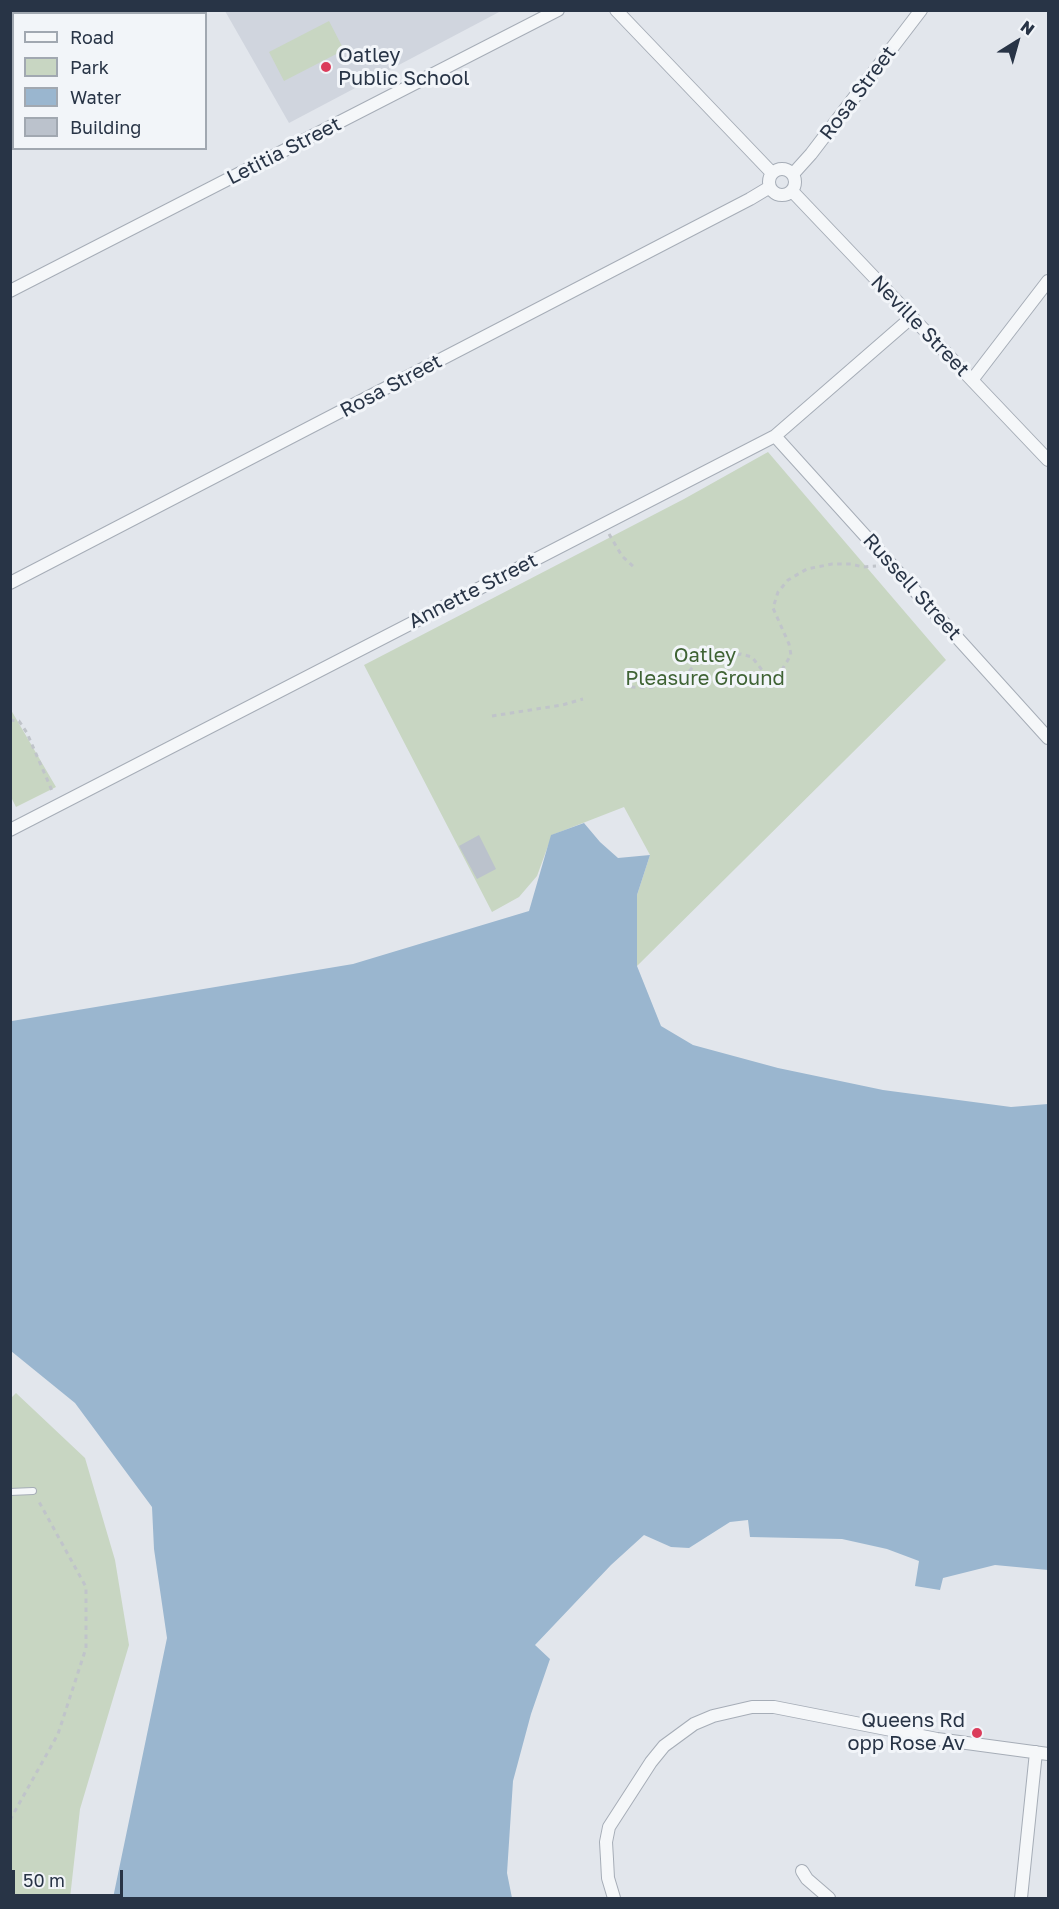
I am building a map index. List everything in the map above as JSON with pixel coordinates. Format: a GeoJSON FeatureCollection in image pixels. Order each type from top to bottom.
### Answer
{"type":"FeatureCollection","features":[{"type":"Feature","properties":{"kind":"street","name":"Letitia Street"},"geometry":{"type":"LineString","coordinates":[[10,291],[558,10]]}},
{"type":"Feature","properties":{"kind":"street"},"geometry":{"type":"LineString","coordinates":[[616,10],[772,172]]}},
{"type":"Feature","properties":{"kind":"street","name":"Rosa Street"},"geometry":{"type":"LineString","coordinates":[[793,174],[812,154],[921,10]]}},
{"type":"Feature","properties":{"kind":"street"},"geometry":{"type":"LineString","coordinates":[[783,168],[793,174],[795,183],[792,191],[780,195],[770,187],[769,180],[772,172],[783,168]]}},
{"type":"Feature","properties":{"kind":"street","name":"Rosa Street"},"geometry":{"type":"LineString","coordinates":[[10,583],[770,187]]}},
{"type":"Feature","properties":{"kind":"street","name":"Neville Street"},"geometry":{"type":"LineString","coordinates":[[792,191],[1048,460]]}},
{"type":"Feature","properties":{"kind":"street"},"geometry":{"type":"LineString","coordinates":[[972,380],[1048,281]]}},
{"type":"Feature","properties":{"kind":"street","name":"Annette Street"},"geometry":{"type":"LineString","coordinates":[[10,830],[775,436],[912,317]]}},
{"type":"Feature","properties":{"kind":"street","name":"Russell Street"},"geometry":{"type":"LineString","coordinates":[[775,436],[1048,738]]}},
{"type":"Feature","properties":{"kind":"street"},"geometry":{"type":"LineString","coordinates":[[614,1899],[608,1878],[606,1842],[609,1827],[651,1762],[664,1746],[694,1724],[713,1716],[752,1707],[774,1707],[937,1739],[1042,1753],[1021,1899]]}},
{"type":"Feature","properties":{"kind":"street"},"geometry":{"type":"LineString","coordinates":[[802,1871],[807,1879],[829,1899]]}},
{"type":"Feature","properties":{"kind":"lane"},"geometry":{"type":"LineString","coordinates":[[10,1492],[33,1491]]}},
{"type":"Feature","properties":{"kind":"path"},"geometry":{"type":"LineString","coordinates":[[604,524],[622,556],[636,569]]}},
{"type":"Feature","properties":{"kind":"path"},"geometry":{"type":"LineString","coordinates":[[630,687],[648,688],[671,684],[683,678],[701,657],[730,657],[741,654],[752,657],[765,674],[779,686],[783,668],[791,655],[789,644],[773,608],[778,592],[788,580],[807,569],[832,564],[851,564],[863,567],[891,564]]}},
{"type":"Feature","properties":{"kind":"path"},"geometry":{"type":"LineString","coordinates":[[492,716],[562,705],[583,699]]}},
{"type":"Feature","properties":{"kind":"path"},"geometry":{"type":"LineString","coordinates":[[10,720],[19,721],[27,733],[59,805]]}},
{"type":"Feature","properties":{"kind":"path"},"geometry":{"type":"LineString","coordinates":[[10,1820],[58,1734],[86,1648],[86,1587],[33,1491]]}},
{"type":"Feature","properties":{"kind":"shaded area","name":"Oatley Public School"},"geometry":{"type":"Polygon","coordinates":[[[225,11],[501,11],[289,123],[225,11]]]}},
{"type":"Feature","properties":{"kind":"green space"},"geometry":{"type":"Polygon","coordinates":[[[329,21],[344,50],[284,81],[269,52],[329,21]]]}},
{"type":"Feature","properties":{"kind":"green space","name":"Oatley Pleasure Ground"},"geometry":{"type":"Polygon","coordinates":[[[768,452],[946,660],[637,966],[637,895],[650,855],[624,807],[552,835],[537,876],[519,897],[492,912],[364,665],[684,499],[768,452]]]}},
{"type":"Feature","properties":{"kind":"green space"},"geometry":{"type":"Polygon","coordinates":[[[11,710],[56,787],[16,807],[11,797],[11,710]]]}},
{"type":"Feature","properties":{"kind":"green space"},"geometry":{"type":"Polygon","coordinates":[[[16,1393],[85,1458],[115,1560],[129,1645],[80,1809],[70,1898],[11,1898],[10,1399],[16,1393]]]}},
{"type":"Feature","properties":{"kind":"water"},"geometry":{"type":"Polygon","coordinates":[[[584,823],[618,858],[650,855],[637,895],[637,966],[661,1026],[693,1045],[778,1068],[883,1090],[1011,1107],[1048,1104],[1048,1570],[995,1565],[943,1578],[940,1590],[915,1586],[919,1561],[887,1549],[842,1539],[750,1537],[748,1520],[730,1522],[689,1548],[671,1547],[644,1535],[611,1565],[535,1645],[550,1659],[531,1714],[513,1781],[507,1873],[512,1898],[113,1898],[167,1638],[154,1549],[152,1507],[75,1403],[11,1351],[12,1021],[353,964],[529,911],[551,835],[584,823]]]}},
{"type":"Feature","properties":{"kind":"building"},"geometry":{"type":"Polygon","coordinates":[[[479,835],[496,869],[477,879],[459,846],[479,835]]]}},
{"type":"Feature","properties":{"kind":"place","name":"Oatley Public School"},"geometry":{"type":"Point","coordinates":[326,67]}},
{"type":"Feature","properties":{"kind":"place","name":"Queens Rd opp Rose Av"},"geometry":{"type":"Point","coordinates":[977,1733]}}]}
